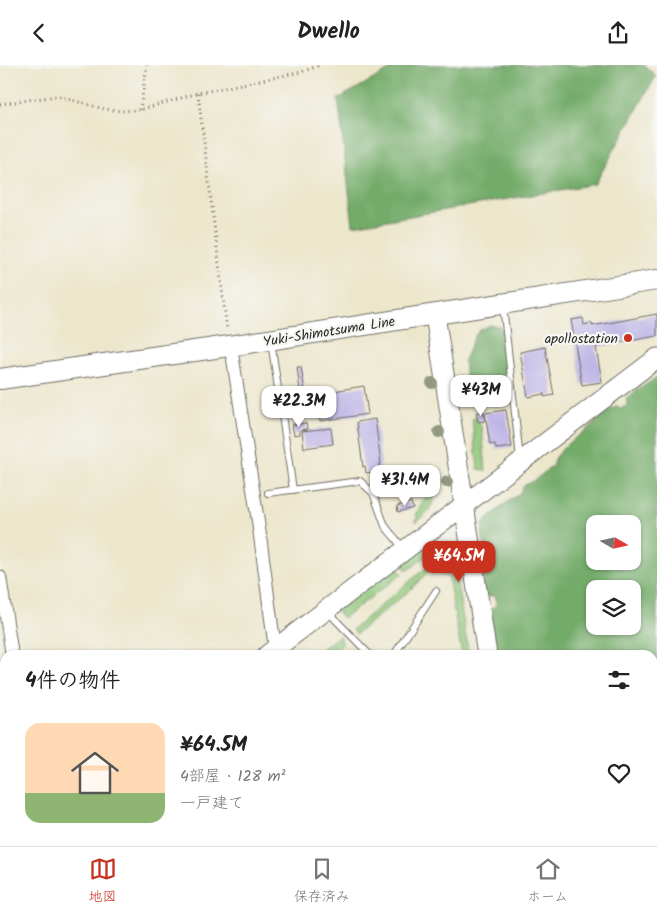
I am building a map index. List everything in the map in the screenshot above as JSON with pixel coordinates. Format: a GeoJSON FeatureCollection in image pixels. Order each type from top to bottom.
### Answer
{"type":"FeatureCollection","features":[{"type":"Feature","properties":{"kind":"main road","name":"Yuki-Shimotsuma Line"},"geometry":{"type":"LineString","coordinates":[[0,379],[435,315],[657,280]]}},
{"type":"Feature","properties":{"kind":"street"},"geometry":{"type":"LineString","coordinates":[[435,315],[486,650]]}},
{"type":"Feature","properties":{"kind":"street"},"geometry":{"type":"LineString","coordinates":[[229,346],[233,359],[259,528],[271,650]]}},
{"type":"Feature","properties":{"kind":"street"},"geometry":{"type":"LineString","coordinates":[[274,650],[657,358]]}},
{"type":"Feature","properties":{"kind":"street"},"geometry":{"type":"LineString","coordinates":[[0,577],[11,650]]}},
{"type":"Feature","properties":{"kind":"lane"},"geometry":{"type":"LineString","coordinates":[[502,304],[521,463]]}},
{"type":"Feature","properties":{"kind":"lane"},"geometry":{"type":"LineString","coordinates":[[271,339],[293,490]]}},
{"type":"Feature","properties":{"kind":"lane"},"geometry":{"type":"LineString","coordinates":[[268,493],[360,481],[373,493],[385,526],[404,550]]}},
{"type":"Feature","properties":{"kind":"lane"},"geometry":{"type":"LineString","coordinates":[[397,650],[436,591]]}},
{"type":"Feature","properties":{"kind":"lane"},"geometry":{"type":"LineString","coordinates":[[326,610],[365,650]]}},
{"type":"Feature","properties":{"kind":"path"},"geometry":{"type":"LineString","coordinates":[[140,110],[147,65]]}},
{"type":"Feature","properties":{"kind":"path"},"geometry":{"type":"LineString","coordinates":[[0,104],[57,96],[104,109],[121,111],[140,110],[198,93],[301,72],[320,65]]}},
{"type":"Feature","properties":{"kind":"path"},"geometry":{"type":"LineString","coordinates":[[198,93],[229,346]]}},
{"type":"Feature","properties":{"kind":"green space"},"geometry":{"type":"Polygon","coordinates":[[[398,65],[644,65],[656,76],[595,184],[353,226],[338,99],[398,65]]]}},
{"type":"Feature","properties":{"kind":"green space"},"geometry":{"type":"Polygon","coordinates":[[[491,325],[499,326],[502,330],[507,370],[502,395],[499,398],[489,400],[476,399],[466,386],[464,360],[475,335],[481,329],[491,325]]]}},
{"type":"Feature","properties":{"kind":"green space"},"geometry":{"type":"Polygon","coordinates":[[[657,377],[657,650],[495,650],[496,645],[489,611],[496,605],[496,596],[483,594],[482,558],[486,554],[482,532],[483,525],[488,518],[519,494],[524,485],[535,480],[552,467],[555,457],[567,444],[594,424],[607,411],[618,406],[621,409],[627,405],[626,398],[657,377]]]}},
{"type":"Feature","properties":{"kind":"green space"},"geometry":{"type":"Polygon","coordinates":[[[477,417],[482,427],[486,471],[478,469],[472,419],[477,417]]]}},
{"type":"Feature","properties":{"kind":"green space"},"geometry":{"type":"Polygon","coordinates":[[[434,497],[430,508],[416,522],[417,512],[425,498],[434,497]]]}},
{"type":"Feature","properties":{"kind":"green space"},"geometry":{"type":"Polygon","coordinates":[[[429,543],[435,549],[407,571],[401,563],[429,543]]]}},
{"type":"Feature","properties":{"kind":"green space"},"geometry":{"type":"Polygon","coordinates":[[[441,555],[453,560],[468,650],[461,650],[448,577],[431,569],[409,591],[356,634],[353,629],[441,555]]]}},
{"type":"Feature","properties":{"kind":"green space"},"geometry":{"type":"Polygon","coordinates":[[[396,567],[402,574],[343,618],[337,611],[396,567]]]}},
{"type":"Feature","properties":{"kind":"green space"},"geometry":{"type":"Polygon","coordinates":[[[339,636],[343,644],[334,650],[320,650],[339,636]]]}},
{"type":"Feature","properties":{"kind":"building"},"geometry":{"type":"Polygon","coordinates":[[[657,314],[657,336],[596,347],[602,382],[582,385],[571,320],[583,318],[584,325],[592,323],[592,326],[657,314]]]}},
{"type":"Feature","properties":{"kind":"building"},"geometry":{"type":"Polygon","coordinates":[[[545,347],[554,395],[544,397],[544,394],[528,397],[520,352],[545,347]]]}},
{"type":"Feature","properties":{"kind":"building"},"geometry":{"type":"Polygon","coordinates":[[[297,367],[301,367],[305,391],[300,391],[297,367]]]}},
{"type":"Feature","properties":{"kind":"building"},"geometry":{"type":"Polygon","coordinates":[[[364,386],[368,414],[320,421],[317,396],[328,394],[327,392],[364,386]]]}},
{"type":"Feature","properties":{"kind":"building"},"geometry":{"type":"Polygon","coordinates":[[[506,410],[512,447],[496,449],[495,444],[490,445],[485,413],[506,410]]]}},
{"type":"Feature","properties":{"kind":"building"},"geometry":{"type":"Polygon","coordinates":[[[483,411],[485,421],[478,422],[476,413],[483,411]]]}},
{"type":"Feature","properties":{"kind":"building"},"geometry":{"type":"Polygon","coordinates":[[[375,419],[381,464],[379,465],[380,471],[366,473],[365,466],[363,467],[357,422],[375,419]]]}},
{"type":"Feature","properties":{"kind":"building"},"geometry":{"type":"Polygon","coordinates":[[[306,423],[308,429],[300,430],[300,434],[294,435],[292,425],[306,423]]]}},
{"type":"Feature","properties":{"kind":"building"},"geometry":{"type":"Polygon","coordinates":[[[331,428],[333,444],[304,448],[302,431],[331,428]]]}},
{"type":"Feature","properties":{"kind":"building"},"geometry":{"type":"Polygon","coordinates":[[[411,502],[413,508],[398,512],[397,506],[411,502]]]}},
{"type":"Feature","properties":{"kind":"place","name":"apollostation"},"geometry":{"type":"Point","coordinates":[628,338]}}]}
